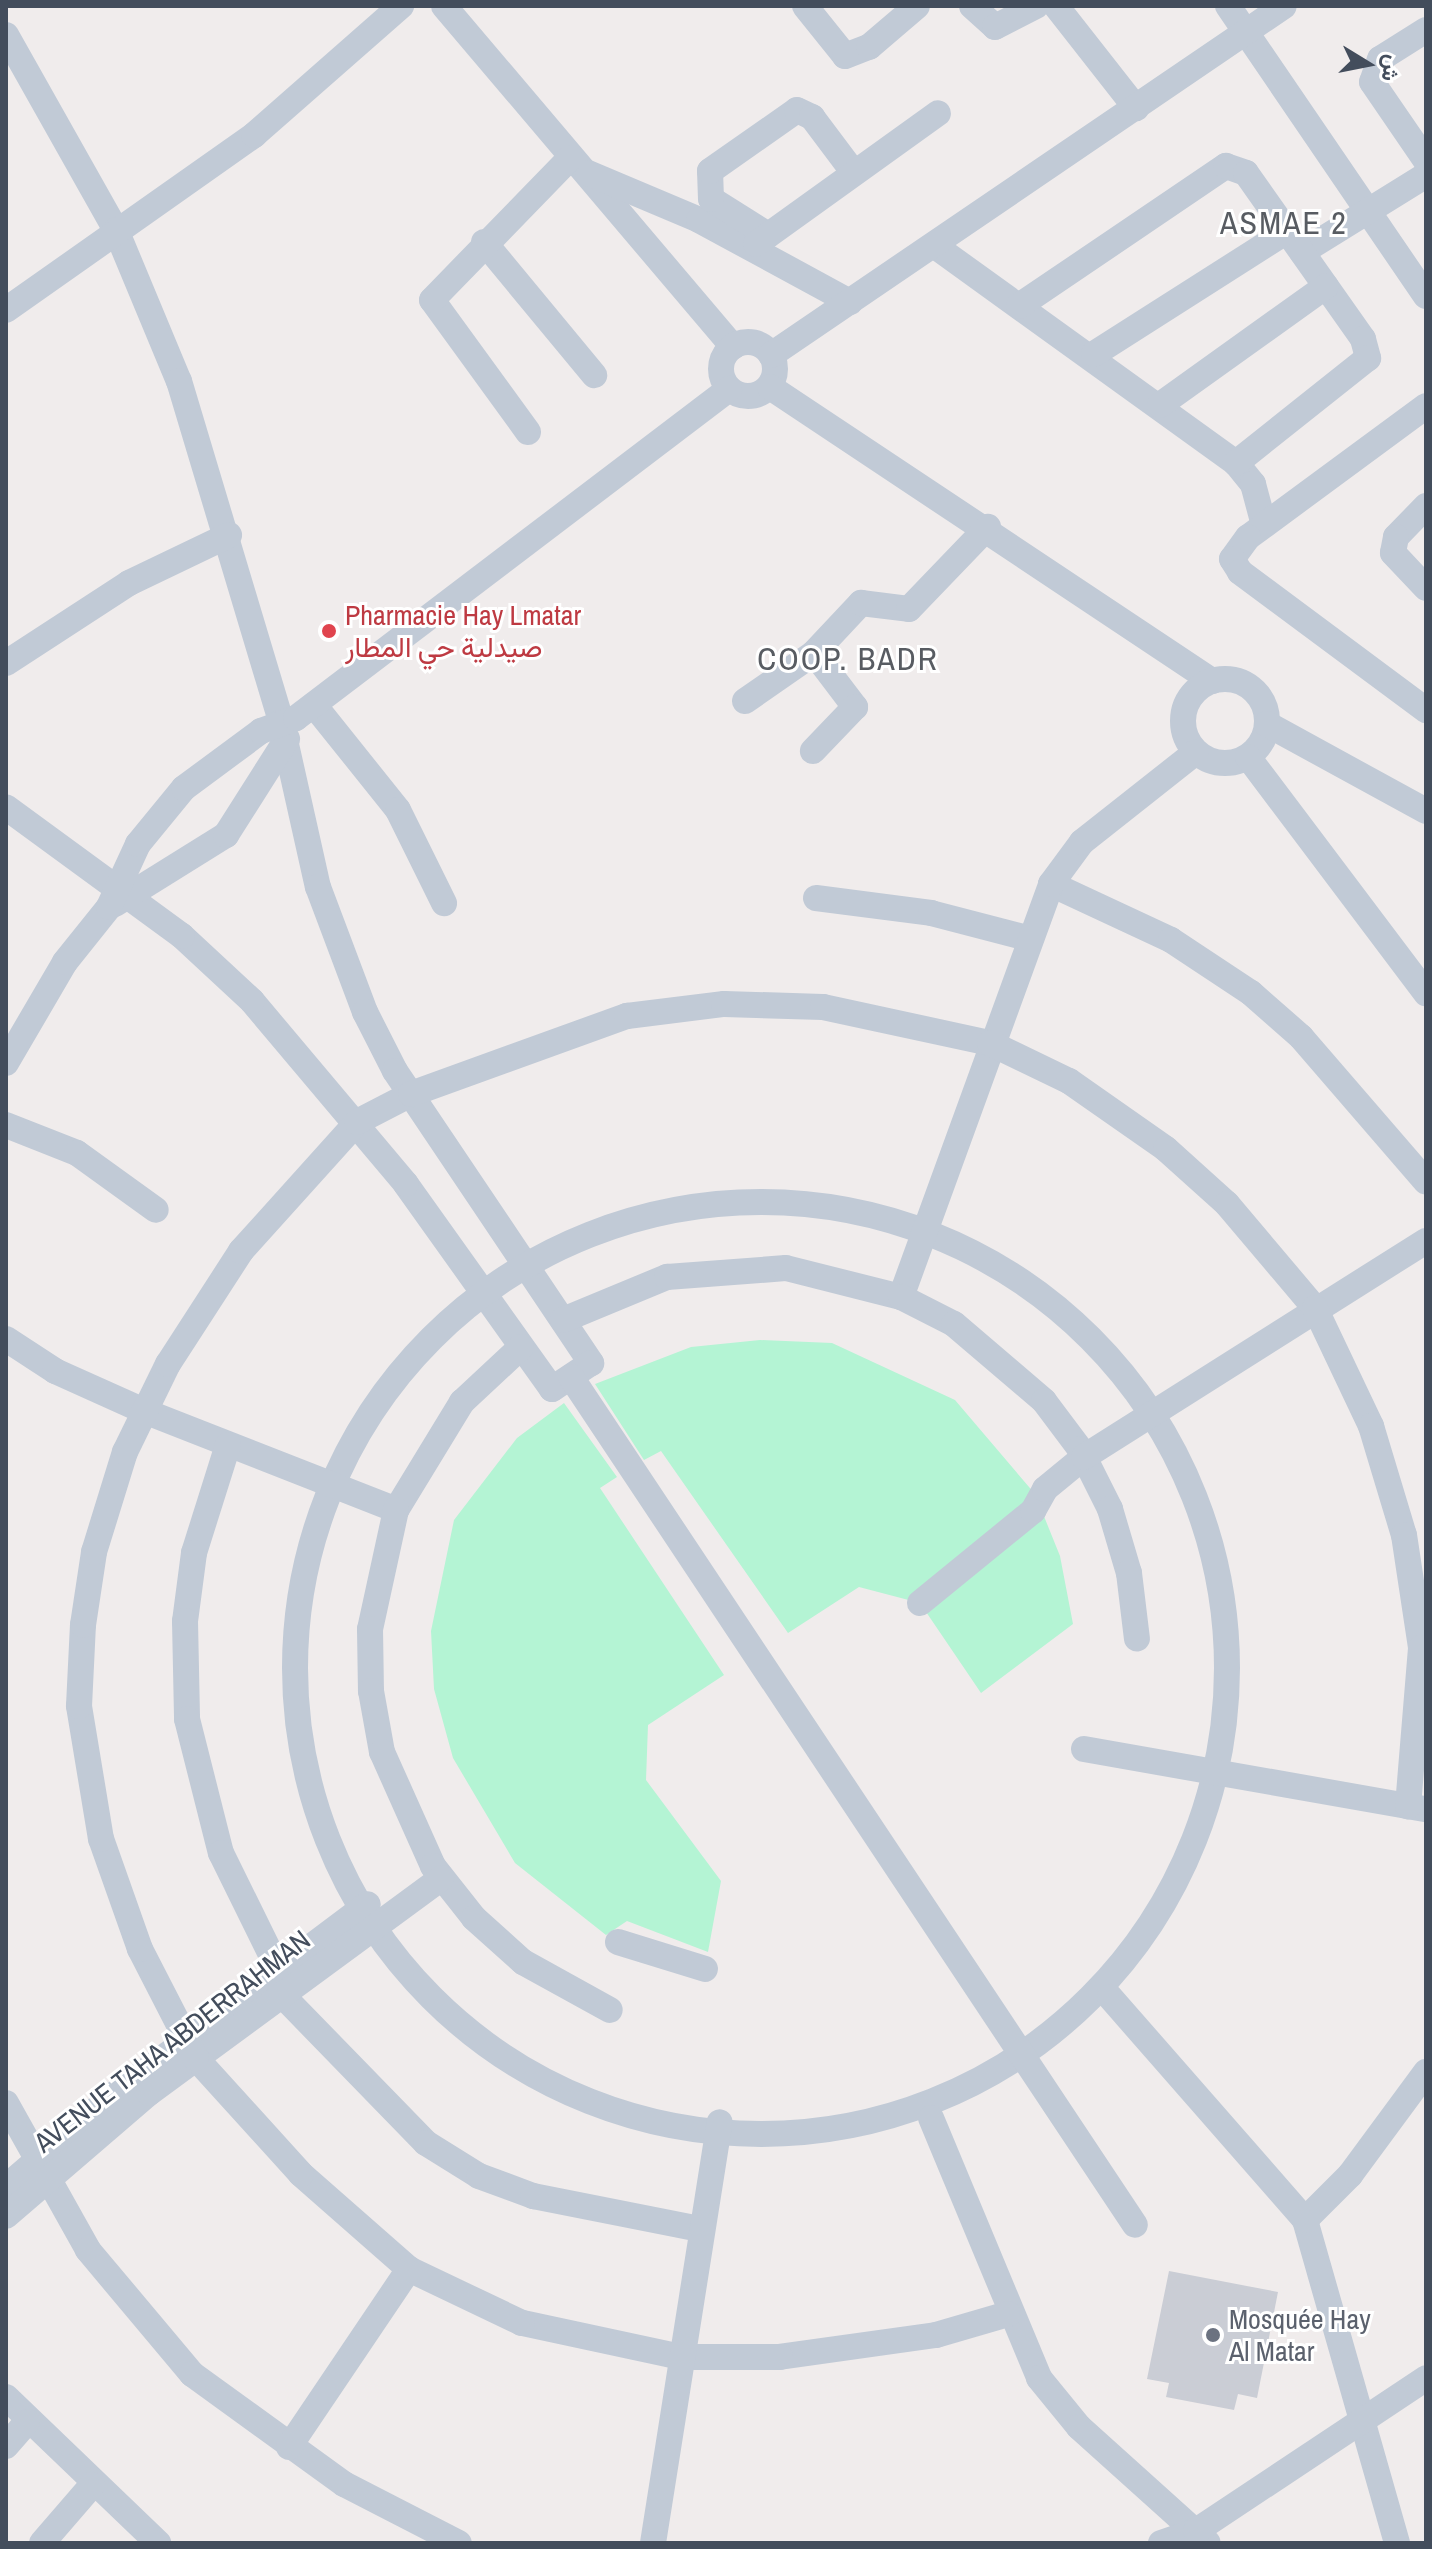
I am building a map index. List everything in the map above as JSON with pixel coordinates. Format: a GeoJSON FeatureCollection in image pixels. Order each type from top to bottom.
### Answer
{"type":"FeatureCollection","features":[{"type":"Feature","properties":{"kind":"street"},"geometry":{"type":"LineString","coordinates":[[6,310],[254,135],[401,6]]}},
{"type":"Feature","properties":{"kind":"street"},"geometry":{"type":"LineString","coordinates":[[444,6],[733,347]]}},
{"type":"Feature","properties":{"kind":"street"},"geometry":{"type":"LineString","coordinates":[[805,6],[845,56],[869,47],[917,6]]}},
{"type":"Feature","properties":{"kind":"street"},"geometry":{"type":"LineString","coordinates":[[972,6],[995,27],[1036,6]]}},
{"type":"Feature","properties":{"kind":"street"},"geometry":{"type":"LineString","coordinates":[[1056,6],[1136,108]]}},
{"type":"Feature","properties":{"kind":"street"},"geometry":{"type":"LineString","coordinates":[[1228,6],[1426,296]]}},
{"type":"Feature","properties":{"kind":"street"},"geometry":{"type":"LineString","coordinates":[[771,355],[1284,6]]}},
{"type":"Feature","properties":{"kind":"street"},"geometry":{"type":"LineString","coordinates":[[1426,30],[1380,59],[1372,82],[1426,161]]}},
{"type":"Feature","properties":{"kind":"street"},"geometry":{"type":"LineString","coordinates":[[6,35],[116,230],[179,381],[294,721],[333,932],[378,1041],[591,1363],[552,1389],[357,1122],[252,1001],[6,807]]}},
{"type":"Feature","properties":{"kind":"street"},"geometry":{"type":"LineString","coordinates":[[850,302],[759,242],[711,199],[710,171],[797,110],[812,117],[854,173]]}},
{"type":"Feature","properties":{"kind":"street"},"geometry":{"type":"LineString","coordinates":[[759,242],[938,113]]}},
{"type":"Feature","properties":{"kind":"street"},"geometry":{"type":"LineString","coordinates":[[575,164],[759,242]]}},
{"type":"Feature","properties":{"kind":"street"},"geometry":{"type":"LineString","coordinates":[[528,432],[434,311],[436,290],[484,242],[575,164]]}},
{"type":"Feature","properties":{"kind":"street"},"geometry":{"type":"LineString","coordinates":[[1019,306],[1226,166],[1252,179],[1363,339],[1367,362],[1236,463]]}},
{"type":"Feature","properties":{"kind":"street"},"geometry":{"type":"LineString","coordinates":[[1094,354],[1295,242],[1368,211],[1426,175]]}},
{"type":"Feature","properties":{"kind":"street"},"geometry":{"type":"LineString","coordinates":[[484,242],[594,375]]}},
{"type":"Feature","properties":{"kind":"street"},"geometry":{"type":"LineString","coordinates":[[935,246],[1019,306],[1094,354],[1236,463],[1253,484],[1264,525]]}},
{"type":"Feature","properties":{"kind":"street"},"geometry":{"type":"LineString","coordinates":[[1160,405],[1326,286]]}},
{"type":"Feature","properties":{"kind":"street"},"geometry":{"type":"LineString","coordinates":[[729,389],[721,367],[733,347],[754,343],[771,355]]}},
{"type":"Feature","properties":{"kind":"street"},"geometry":{"type":"LineString","coordinates":[[770,387],[771,355]]}},
{"type":"Feature","properties":{"kind":"street"},"geometry":{"type":"LineString","coordinates":[[6,1063],[65,962],[119,897],[138,844],[175,797],[294,721],[729,389],[757,395],[770,387]]}},
{"type":"Feature","properties":{"kind":"street"},"geometry":{"type":"LineString","coordinates":[[770,387],[988,527],[1212,681],[1246,684],[1262,701],[1267,724],[1248,757],[1221,763],[1196,752],[1183,712],[1212,681]]}},
{"type":"Feature","properties":{"kind":"street"},"geometry":{"type":"LineString","coordinates":[[1426,406],[1233,550],[1240,572],[1426,710]]}},
{"type":"Feature","properties":{"kind":"street"},"geometry":{"type":"LineString","coordinates":[[1426,506],[1396,537],[1393,553],[1426,588]]}},
{"type":"Feature","properties":{"kind":"street"},"geometry":{"type":"LineString","coordinates":[[745,701],[814,653],[861,603],[909,609],[988,527]]}},
{"type":"Feature","properties":{"kind":"street"},"geometry":{"type":"LineString","coordinates":[[6,663],[129,583],[229,535]]}},
{"type":"Feature","properties":{"kind":"street"},"geometry":{"type":"LineString","coordinates":[[813,751],[855,707],[814,653]]}},
{"type":"Feature","properties":{"kind":"street"},"geometry":{"type":"LineString","coordinates":[[119,897],[226,835],[294,721]]}},
{"type":"Feature","properties":{"kind":"street"},"geometry":{"type":"LineString","coordinates":[[294,721],[398,810],[444,903]]}},
{"type":"Feature","properties":{"kind":"street"},"geometry":{"type":"LineString","coordinates":[[1267,724],[1426,811]]}},
{"type":"Feature","properties":{"kind":"street"},"geometry":{"type":"LineString","coordinates":[[901,1297],[1027,938],[1051,884],[1082,842],[1196,752]]}},
{"type":"Feature","properties":{"kind":"street"},"geometry":{"type":"LineString","coordinates":[[1248,757],[1426,993]]}},
{"type":"Feature","properties":{"kind":"street"},"geometry":{"type":"LineString","coordinates":[[1051,884],[1171,940],[1251,993],[1301,1037],[1426,1182]]}},
{"type":"Feature","properties":{"kind":"street"},"geometry":{"type":"LineString","coordinates":[[816,898],[931,913],[1027,938]]}},
{"type":"Feature","properties":{"kind":"street"},"geometry":{"type":"LineString","coordinates":[[1008,2314],[856,2350],[681,2357],[522,2323],[409,2269],[301,2174],[190,2049],[140,1949],[101,1839],[79,1706],[94,1552],[110,1488],[144,1411],[241,1251],[357,1122],[411,1094],[627,1016],[666,1009],[823,1007],[990,1043],[1069,1081],[1166,1149],[1227,1204],[1315,1308],[1371,1426],[1404,1535],[1421,1648],[1417,1808],[1211,1774],[1084,1749]]}},
{"type":"Feature","properties":{"kind":"street"},"geometry":{"type":"LineString","coordinates":[[6,1125],[77,1153],[156,1210]]}},
{"type":"Feature","properties":{"kind":"street"},"geometry":{"type":"LineString","coordinates":[[736,1204],[840,1211],[923,1233],[996,1268],[1050,1307],[1105,1360],[1146,1416],[1182,1487],[1212,1587],[1220,1695],[1211,1774],[1176,1886],[1110,1997],[1032,2069],[931,2118],[832,2133],[720,2122],[634,2108],[531,2065],[454,2011],[374,1913],[322,1802],[299,1691],[303,1579],[327,1485],[390,1369],[428,1323],[477,1287],[524,1259],[632,1218],[736,1204]]}},
{"type":"Feature","properties":{"kind":"street"},"geometry":{"type":"LineString","coordinates":[[920,1603],[1033,1511],[1045,1489],[1084,1457],[1315,1308],[1426,1241]]}},
{"type":"Feature","properties":{"kind":"street"},"geometry":{"type":"LineString","coordinates":[[563,1320],[667,1277],[726,1268],[786,1268],[901,1297],[1002,1359],[1044,1401],[1084,1457],[1129,1573],[1137,1639]]}},
{"type":"Feature","properties":{"kind":"street"},"geometry":{"type":"LineString","coordinates":[[6,1339],[55,1371],[144,1411],[396,1510]]}},
{"type":"Feature","properties":{"kind":"street"},"geometry":{"type":"LineString","coordinates":[[521,1347],[462,1402],[396,1510],[370,1629],[371,1691],[403,1811],[442,1878],[523,1962],[610,2010]]}},
{"type":"Feature","properties":{"kind":"street"},"geometry":{"type":"LineString","coordinates":[[6,1362],[55,1371]]}},
{"type":"Feature","properties":{"kind":"street"},"geometry":{"type":"LineString","coordinates":[[571,1377],[1135,2225]]}},
{"type":"Feature","properties":{"kind":"street"},"geometry":{"type":"LineString","coordinates":[[228,1445],[194,1553],[185,1621],[187,1719],[221,1853],[280,1983],[426,2143],[479,2176],[533,2196],[700,2229]]}},
{"type":"Feature","properties":{"kind":"street","name":"AVENUE TAHA ABDERRAHMAN"},"geometry":{"type":"LineString","coordinates":[[6,2187],[40,2170],[190,2049],[374,1913],[442,1878]]}},
{"type":"Feature","properties":{"kind":"street"},"geometry":{"type":"LineString","coordinates":[[618,1942],[705,1969]]}},
{"type":"Feature","properties":{"kind":"street"},"geometry":{"type":"LineString","coordinates":[[1110,1997],[1305,2220],[1397,2543]]}},
{"type":"Feature","properties":{"kind":"street"},"geometry":{"type":"LineString","coordinates":[[1305,2220],[1350,2175],[1426,2073]]}},
{"type":"Feature","properties":{"kind":"street"},"geometry":{"type":"LineString","coordinates":[[6,2103],[40,2170],[126,2303],[192,2374],[289,2447],[459,2543]]}},
{"type":"Feature","properties":{"kind":"street"},"geometry":{"type":"LineString","coordinates":[[931,2118],[1008,2314],[1057,2403],[1202,2537]]}},
{"type":"Feature","properties":{"kind":"street"},"geometry":{"type":"LineString","coordinates":[[653,2543],[700,2229],[720,2122]]}},
{"type":"Feature","properties":{"kind":"street","name":"AVENUE TAHA ABDERRAHMAN"},"geometry":{"type":"LineString","coordinates":[[6,2216],[40,2170]]}},
{"type":"Feature","properties":{"kind":"street"},"geometry":{"type":"LineString","coordinates":[[289,2447],[409,2269]]}},
{"type":"Feature","properties":{"kind":"street"},"geometry":{"type":"LineString","coordinates":[[1161,2543],[1202,2537],[1426,2378]]}},
{"type":"Feature","properties":{"kind":"street"},"geometry":{"type":"LineString","coordinates":[[6,2397],[27,2422],[92,2485],[158,2543]]}},
{"type":"Feature","properties":{"kind":"street"},"geometry":{"type":"LineString","coordinates":[[6,2446],[27,2422]]}},
{"type":"Feature","properties":{"kind":"street"},"geometry":{"type":"LineString","coordinates":[[42,2543],[92,2485]]}},
{"type":"Feature","properties":{"kind":"green space"},"geometry":{"type":"Polygon","coordinates":[[[760,1340],[832,1343],[955,1400],[1035,1494],[1060,1556],[1073,1624],[981,1693],[920,1603],[859,1587],[788,1633],[661,1451],[644,1460],[595,1384],[691,1347],[760,1340]]]}},
{"type":"Feature","properties":{"kind":"green space"},"geometry":{"type":"Polygon","coordinates":[[[564,1403],[617,1477],[600,1488],[724,1675],[648,1725],[646,1780],[721,1881],[708,1952],[627,1921],[606,1935],[515,1863],[453,1758],[434,1689],[431,1631],[454,1520],[517,1438],[564,1403]]]}},
{"type":"Feature","properties":{"kind":"building","name":"Mosquée Hay Al Matar"},"geometry":{"type":"Polygon","coordinates":[[[1169,2271],[1278,2292],[1257,2398],[1238,2394],[1234,2410],[1166,2397],[1169,2383],[1147,2379],[1169,2271]]]}},
{"type":"Feature","properties":{"kind":"place","name":"Pharmacie Hay Lmatar صيدلية حي المطار"},"geometry":{"type":"Point","coordinates":[329,631]}},
{"type":"Feature","properties":{"kind":"place","name":"Mosquée Hay Al Matar"},"geometry":{"type":"Point","coordinates":[1213,2335]}},
{"type":"Feature","properties":{"kind":"district","name":"ASMAE 2"},"geometry":{"type":"Point","coordinates":[1284,223]}},
{"type":"Feature","properties":{"kind":"district","name":"COOP. BADR"},"geometry":{"type":"Point","coordinates":[848,659]}}]}
